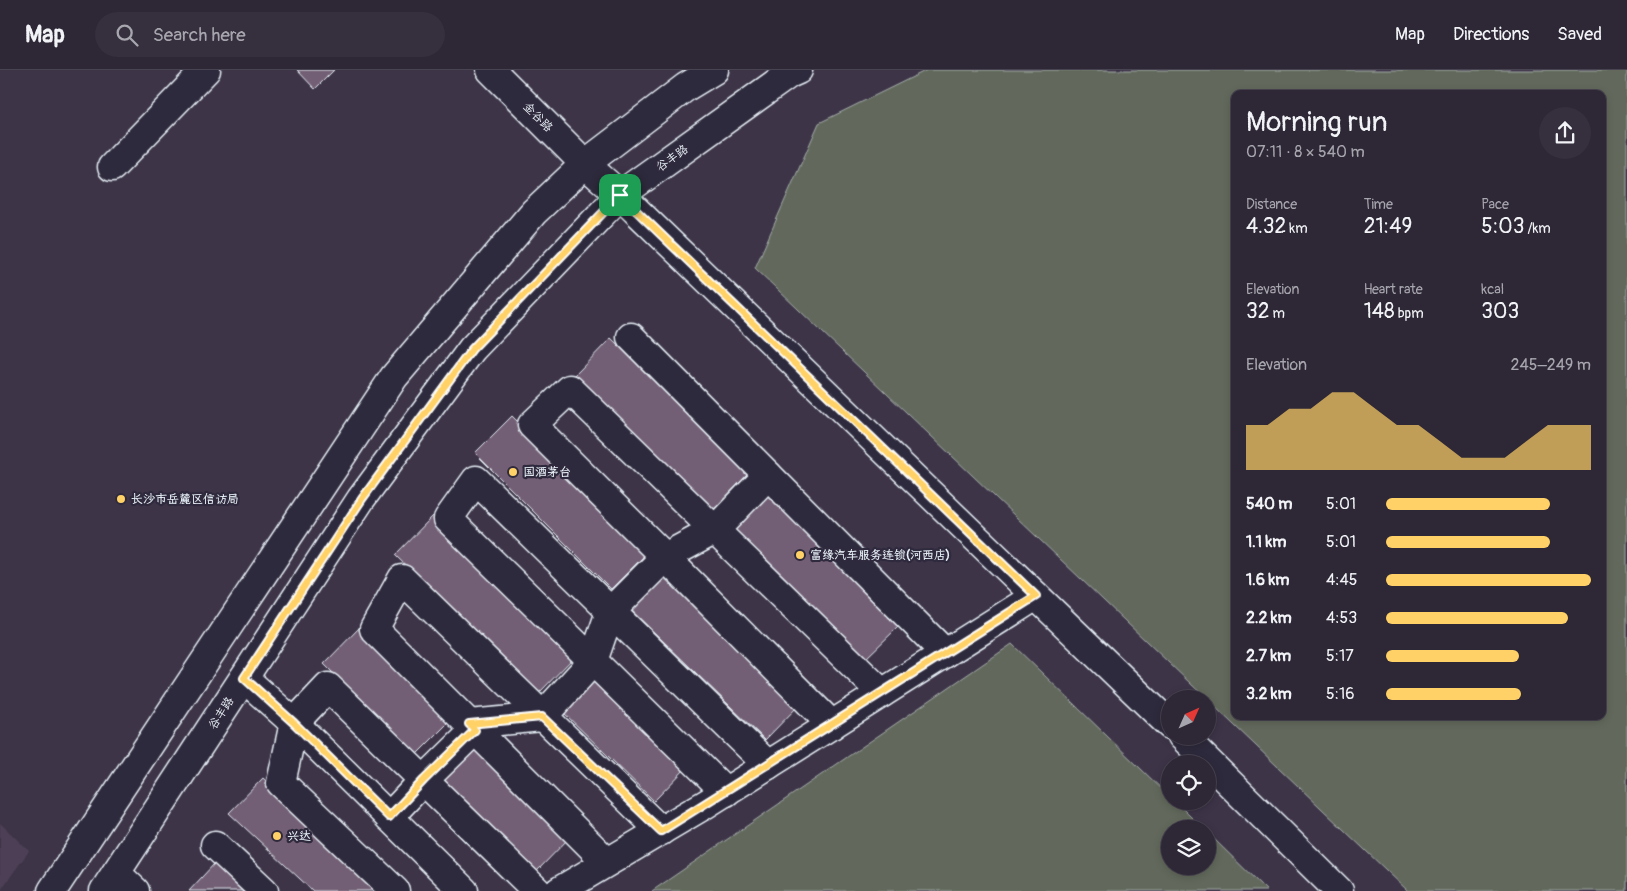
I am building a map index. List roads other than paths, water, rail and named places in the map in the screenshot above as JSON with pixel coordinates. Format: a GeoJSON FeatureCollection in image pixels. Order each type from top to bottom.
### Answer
{"type":"FeatureCollection","features":[{"type":"Feature","properties":{"kind":"street"},"geometry":{"type":"LineString","coordinates":[[112,167],[206,70]]}},
{"type":"Feature","properties":{"kind":"street","name":"金谷路"},"geometry":{"type":"LineString","coordinates":[[491,70],[585,164],[620,195],[1161,716]]}},
{"type":"Feature","properties":{"kind":"street"},"geometry":{"type":"LineString","coordinates":[[52,891],[394,377],[534,212],[585,164],[686,87],[714,70]]}},
{"type":"Feature","properties":{"kind":"street","name":"谷丰路"},"geometry":{"type":"LineString","coordinates":[[110,882],[362,499],[472,349],[620,195],[789,74],[798,70]]}},
{"type":"Feature","properties":{"kind":"street"},"geometry":{"type":"LineString","coordinates":[[631,336],[945,653]]}},
{"type":"Feature","properties":{"kind":"street"},"geometry":{"type":"LineString","coordinates":[[832,724],[532,425],[570,389],[882,693]]}},
{"type":"Feature","properties":{"kind":"street"},"geometry":{"type":"LineString","coordinates":[[389,817],[472,727],[542,717],[593,661],[610,612],[665,557],[715,530],[768,475]]}},
{"type":"Feature","properties":{"kind":"street"},"geometry":{"type":"LineString","coordinates":[[726,792],[448,519],[476,480],[768,765]]}},
{"type":"Feature","properties":{"kind":"street"},"geometry":{"type":"LineString","coordinates":[[607,862],[374,629],[402,579],[661,831]]}},
{"type":"Feature","properties":{"kind":"street"},"geometry":{"type":"LineString","coordinates":[[558,891],[726,792],[1036,596]]}},
{"type":"Feature","properties":{"kind":"street"},"geometry":{"type":"LineString","coordinates":[[244,678],[294,723],[464,891]]}},
{"type":"Feature","properties":{"kind":"street"},"geometry":{"type":"LineString","coordinates":[[396,891],[281,783],[294,723],[328,687],[537,891]]}},
{"type":"Feature","properties":{"kind":"street"},"geometry":{"type":"LineString","coordinates":[[1191,745],[1339,891]]}},
{"type":"Feature","properties":{"kind":"street"},"geometry":{"type":"LineString","coordinates":[[215,845],[264,891]]}},
{"type":"Feature","properties":{"kind":"street"},"geometry":{"type":"LineString","coordinates":[[110,882],[136,891]]}},
{"type":"Feature","properties":{"kind":"place","name":"国酒茅台"},"geometry":{"type":"Point","coordinates":[513,472]}},
{"type":"Feature","properties":{"kind":"place","name":"长沙市岳麓区信访局"},"geometry":{"type":"Point","coordinates":[121,499]}},
{"type":"Feature","properties":{"kind":"place","name":"富缘汽车服务连锁(河西店)"},"geometry":{"type":"Point","coordinates":[800,555]}},
{"type":"Feature","properties":{"kind":"place","name":"兴达"},"geometry":{"type":"Point","coordinates":[277,836]}}]}
